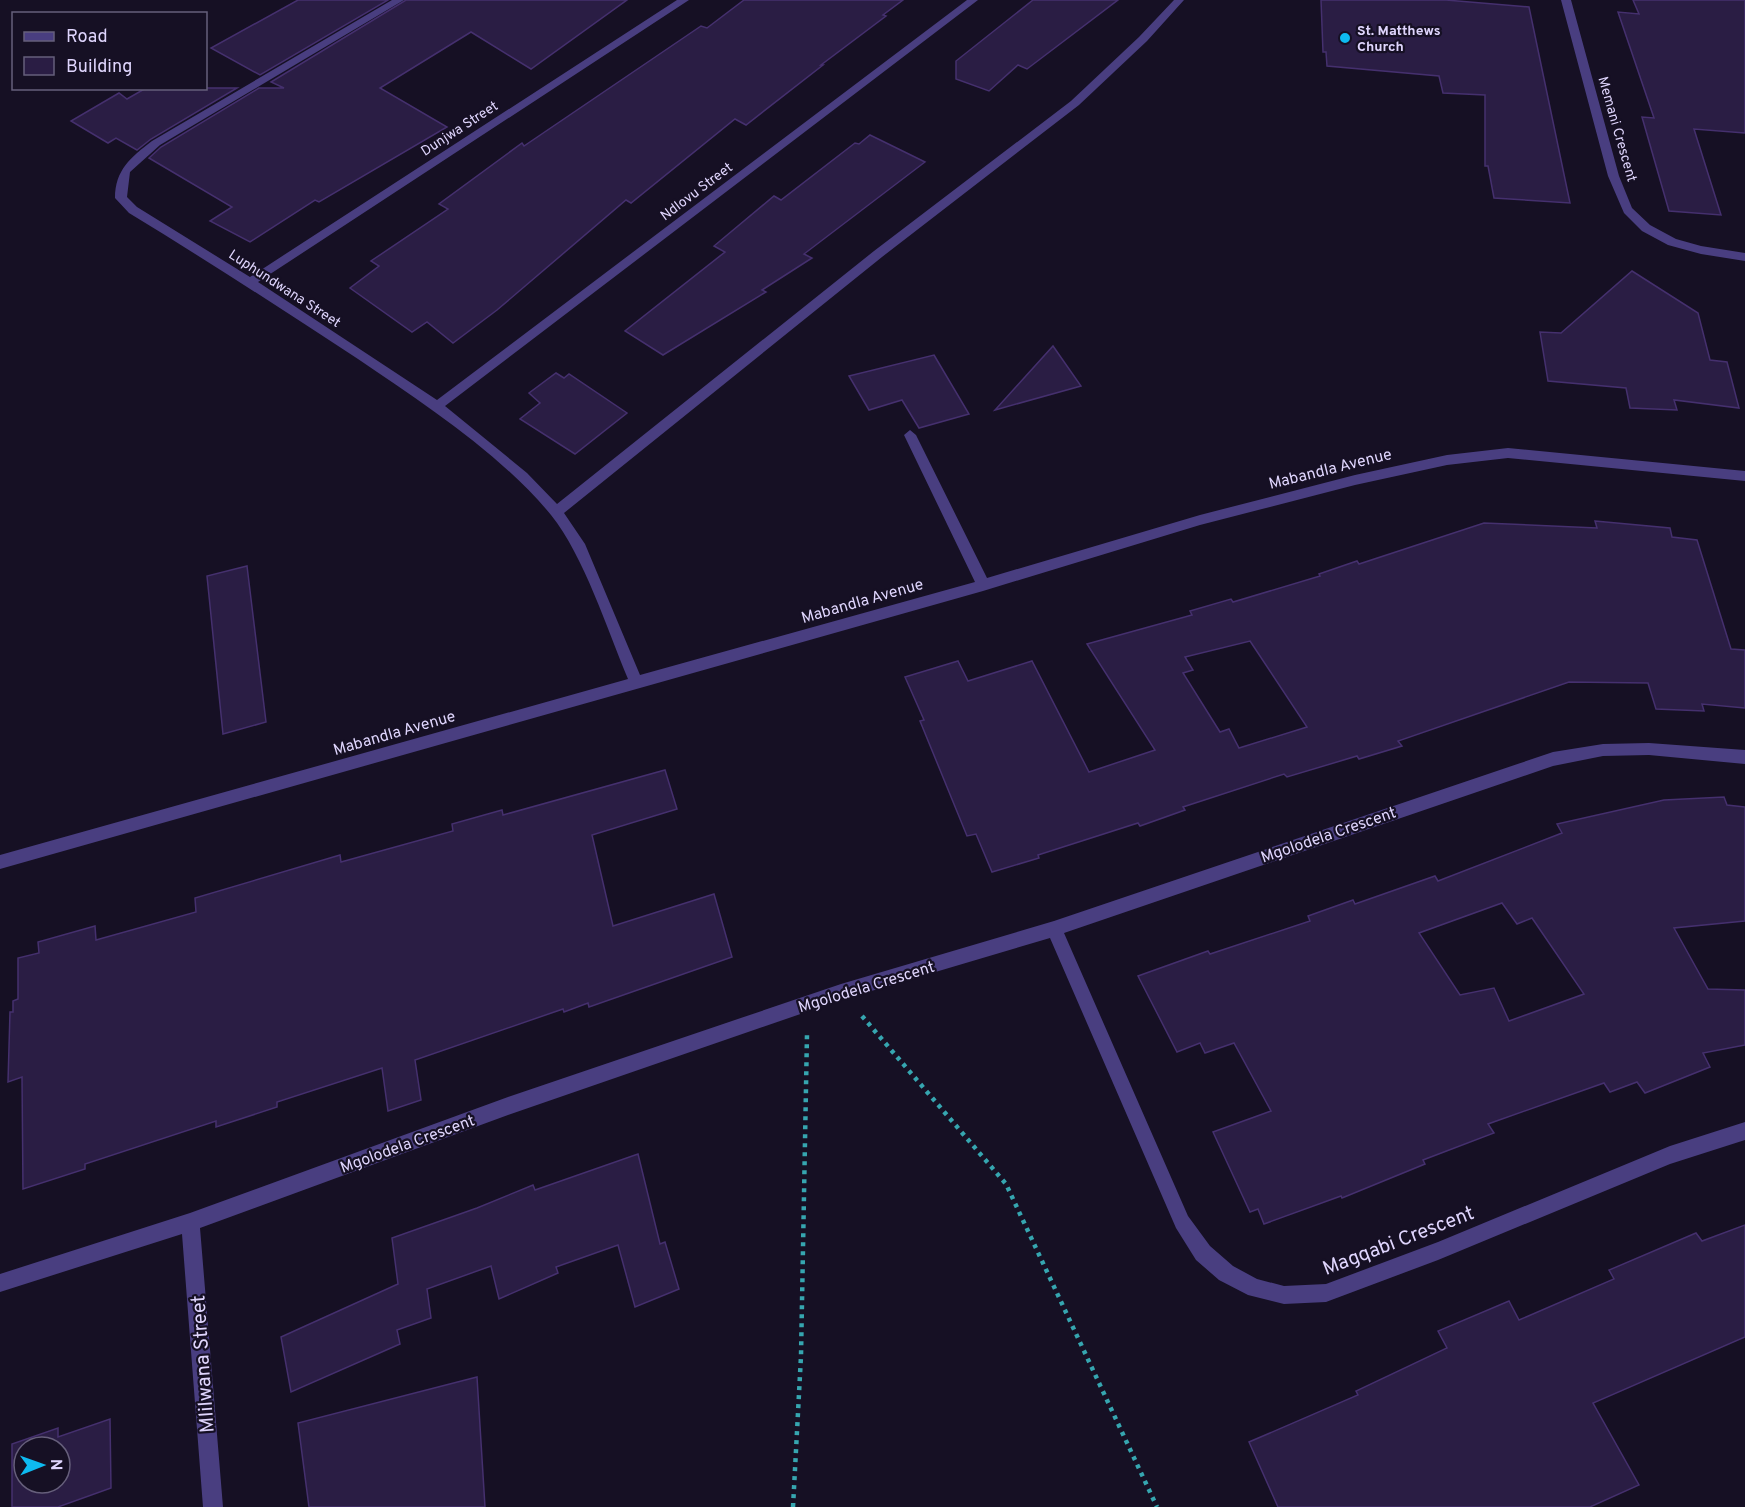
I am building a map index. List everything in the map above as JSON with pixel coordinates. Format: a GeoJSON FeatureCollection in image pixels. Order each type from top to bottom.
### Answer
{"type":"FeatureCollection","features":[{"type":"Feature","properties":{"kind":"street","name":"Luphundwana Street"},"geometry":{"type":"LineString","coordinates":[[399,0],[156,143],[132,162],[119,181],[121,198],[133,210],[250,282],[437,406],[522,476],[556,512],[578,544],[636,682]]}},
{"type":"Feature","properties":{"kind":"street","name":"Dunjwa Street"},"geometry":{"type":"LineString","coordinates":[[250,282],[684,0]]}},
{"type":"Feature","properties":{"kind":"street","name":"Ndlovu Street"},"geometry":{"type":"LineString","coordinates":[[437,406],[973,0]]}},
{"type":"Feature","properties":{"kind":"street"},"geometry":{"type":"LineString","coordinates":[[556,512],[878,254],[1075,103],[1143,39],[1179,0]]}},
{"type":"Feature","properties":{"kind":"street","name":"Memani Crescent"},"geometry":{"type":"LineString","coordinates":[[1566,0],[1613,172],[1623,200],[1633,217],[1664,239],[1689,248],[1745,256]]}},
{"type":"Feature","properties":{"kind":"street"},"geometry":{"type":"LineString","coordinates":[[910,435],[983,585]]}},
{"type":"Feature","properties":{"kind":"street","name":"Mabandla Avenue"},"geometry":{"type":"LineString","coordinates":[[0,862],[983,585],[1200,520],[1355,480],[1447,460],[1509,453],[1745,476]]}},
{"type":"Feature","properties":{"kind":"street","name":"Mgolodela Crescent"},"geometry":{"type":"LineString","coordinates":[[0,1283],[190,1222],[508,1106],[841,992],[1054,928],[1552,759],[1603,750],[1649,749],[1745,757]]}},
{"type":"Feature","properties":{"kind":"street","name":"Magqabi Crescent"},"geometry":{"type":"LineString","coordinates":[[1054,928],[1182,1222],[1203,1253],[1226,1273],[1254,1288],[1284,1295],[1326,1293],[1438,1251],[1671,1155],[1745,1131]]}},
{"type":"Feature","properties":{"kind":"street","name":"Mlilwana Street"},"geometry":{"type":"LineString","coordinates":[[190,1222],[213,1507]]}},
{"type":"Feature","properties":{"kind":"path"},"geometry":{"type":"LineString","coordinates":[[841,992],[1006,1184],[1157,1507]]}},
{"type":"Feature","properties":{"kind":"path"},"geometry":{"type":"LineString","coordinates":[[793,1507],[801,1356],[807,1004]]}},
{"type":"Feature","properties":{"kind":"building"},"geometry":{"type":"Polygon","coordinates":[[[298,0],[388,0],[260,75],[211,48],[298,0]]]}},
{"type":"Feature","properties":{"kind":"building"},"geometry":{"type":"Polygon","coordinates":[[[406,0],[627,0],[531,69],[471,32],[380,88],[447,127],[319,202],[315,200],[250,242],[210,221],[232,207],[149,158],[161,147],[259,88],[284,88],[271,82],[406,0]]]}},
{"type":"Feature","properties":{"kind":"building"},"geometry":{"type":"Polygon","coordinates":[[[744,0],[903,0],[883,15],[886,16],[746,125],[735,119],[631,203],[626,200],[497,310],[453,343],[427,322],[412,332],[350,288],[379,266],[371,261],[448,209],[439,204],[522,143],[524,146],[701,26],[707,28],[744,0]]]}},
{"type":"Feature","properties":{"kind":"building"},"geometry":{"type":"Polygon","coordinates":[[[1033,0],[1118,0],[1027,69],[1018,65],[989,91],[956,79],[956,61],[1033,0]]]}},
{"type":"Feature","properties":{"kind":"building"},"geometry":{"type":"Polygon","coordinates":[[[1321,0],[1446,0],[1529,7],[1570,203],[1494,198],[1488,166],[1485,166],[1485,95],[1443,93],[1439,76],[1327,66],[1326,52],[1323,52],[1321,0]]]}},
{"type":"Feature","properties":{"kind":"building"},"geometry":{"type":"Polygon","coordinates":[[[1633,0],[1745,0],[1745,133],[1694,129],[1721,215],[1669,211],[1642,117],[1654,118],[1618,12],[1639,14],[1633,0]]]}},
{"type":"Feature","properties":{"kind":"building"},"geometry":{"type":"Polygon","coordinates":[[[237,88],[151,139],[137,150],[116,138],[108,143],[71,121],[119,93],[127,99],[143,90],[237,88]]]}},
{"type":"Feature","properties":{"kind":"building"},"geometry":{"type":"Polygon","coordinates":[[[870,135],[925,162],[804,254],[812,258],[762,290],[766,292],[663,355],[625,331],[725,252],[714,246],[774,196],[781,200],[855,143],[859,144],[870,135]]]}},
{"type":"Feature","properties":{"kind":"building"},"geometry":{"type":"Polygon","coordinates":[[[1632,271],[1698,313],[1710,360],[1727,362],[1739,408],[1674,400],[1677,410],[1630,408],[1626,388],[1548,381],[1540,332],[1561,333],[1632,271]]]}},
{"type":"Feature","properties":{"kind":"building"},"geometry":{"type":"Polygon","coordinates":[[[1053,346],[1081,386],[995,410],[1053,346]]]}},
{"type":"Feature","properties":{"kind":"building"},"geometry":{"type":"Polygon","coordinates":[[[934,355],[969,414],[919,428],[902,400],[869,410],[849,376],[934,355]]]}},
{"type":"Feature","properties":{"kind":"building"},"geometry":{"type":"Polygon","coordinates":[[[556,373],[564,378],[569,374],[627,413],[575,454],[520,419],[540,403],[529,393],[556,373]]]}},
{"type":"Feature","properties":{"kind":"building"},"geometry":{"type":"Polygon","coordinates":[[[1595,521],[1670,528],[1672,537],[1697,540],[1731,649],[1745,650],[1745,708],[1702,704],[1704,711],[1656,709],[1648,683],[1569,682],[1398,741],[1402,746],[1359,759],[1357,756],[1287,777],[1284,774],[1183,807],[1185,810],[1140,826],[1138,823],[992,872],[976,834],[967,836],[920,721],[924,720],[905,677],[958,661],[968,681],[1032,661],[1089,772],[1155,750],[1087,644],[1192,615],[1190,611],[1231,599],[1233,602],[1320,576],[1319,574],[1357,561],[1359,564],[1484,523],[1597,528],[1595,521]],[[1250,641],[1185,657],[1193,670],[1183,673],[1220,732],[1229,729],[1239,748],[1307,727],[1250,641]]]}},
{"type":"Feature","properties":{"kind":"building"},"geometry":{"type":"Polygon","coordinates":[[[247,566],[266,722],[223,734],[207,576],[247,566]]]}},
{"type":"Feature","properties":{"kind":"building"},"geometry":{"type":"Polygon","coordinates":[[[665,770],[677,809],[592,835],[613,926],[714,894],[732,957],[589,1007],[588,1003],[564,1012],[563,1009],[415,1060],[421,1100],[388,1111],[382,1068],[277,1102],[277,1107],[216,1127],[216,1121],[85,1164],[85,1169],[23,1189],[22,1077],[8,1082],[10,1012],[13,1012],[13,1001],[18,999],[18,958],[39,953],[38,942],[95,926],[96,940],[196,912],[195,898],[340,855],[341,862],[453,831],[452,824],[502,810],[503,815],[665,770]]]}},
{"type":"Feature","properties":{"kind":"building"},"geometry":{"type":"Polygon","coordinates":[[[1724,797],[1727,805],[1745,807],[1745,921],[1674,928],[1708,989],[1745,990],[1745,1045],[1703,1053],[1710,1067],[1645,1093],[1637,1082],[1610,1092],[1604,1083],[1488,1124],[1494,1133],[1423,1160],[1425,1164],[1342,1198],[1341,1196],[1264,1224],[1258,1209],[1250,1212],[1213,1132],[1271,1111],[1234,1043],[1205,1053],[1200,1043],[1177,1052],[1138,976],[1208,951],[1210,954],[1310,921],[1308,916],[1353,900],[1355,904],[1435,876],[1438,881],[1562,833],[1557,824],[1664,800],[1724,797]],[[1502,903],[1419,933],[1460,995],[1494,988],[1509,1021],[1584,994],[1532,918],[1517,924],[1502,903]]]}},
{"type":"Feature","properties":{"kind":"building"},"geometry":{"type":"Polygon","coordinates":[[[638,1154],[660,1244],[665,1242],[679,1289],[635,1307],[618,1245],[556,1267],[558,1273],[499,1299],[491,1266],[427,1289],[431,1318],[397,1330],[400,1344],[291,1392],[281,1337],[398,1284],[392,1238],[477,1208],[533,1185],[535,1190],[638,1154]]]}},
{"type":"Feature","properties":{"kind":"building"},"geometry":{"type":"Polygon","coordinates":[[[1745,1225],[1745,1337],[1593,1403],[1639,1485],[1590,1507],[1278,1507],[1249,1442],[1358,1395],[1356,1391],[1447,1348],[1438,1331],[1509,1301],[1519,1320],[1614,1279],[1609,1270],[1696,1233],[1702,1241],[1745,1225]]]}},
{"type":"Feature","properties":{"kind":"building"},"geometry":{"type":"Polygon","coordinates":[[[477,1377],[485,1507],[309,1507],[298,1423],[477,1377]]]}},
{"type":"Feature","properties":{"kind":"building"},"geometry":{"type":"Polygon","coordinates":[[[110,1419],[111,1488],[58,1507],[12,1507],[12,1495],[72,1495],[72,1435],[64,1435],[110,1419]]]}},
{"type":"Feature","properties":{"kind":"building"},"geometry":{"type":"Polygon","coordinates":[[[58,1428],[58,1435],[38,1435],[58,1428]]]}},
{"type":"Feature","properties":{"kind":"place","name":"St. Matthews Church"},"geometry":{"type":"Point","coordinates":[1345,38]}}]}
